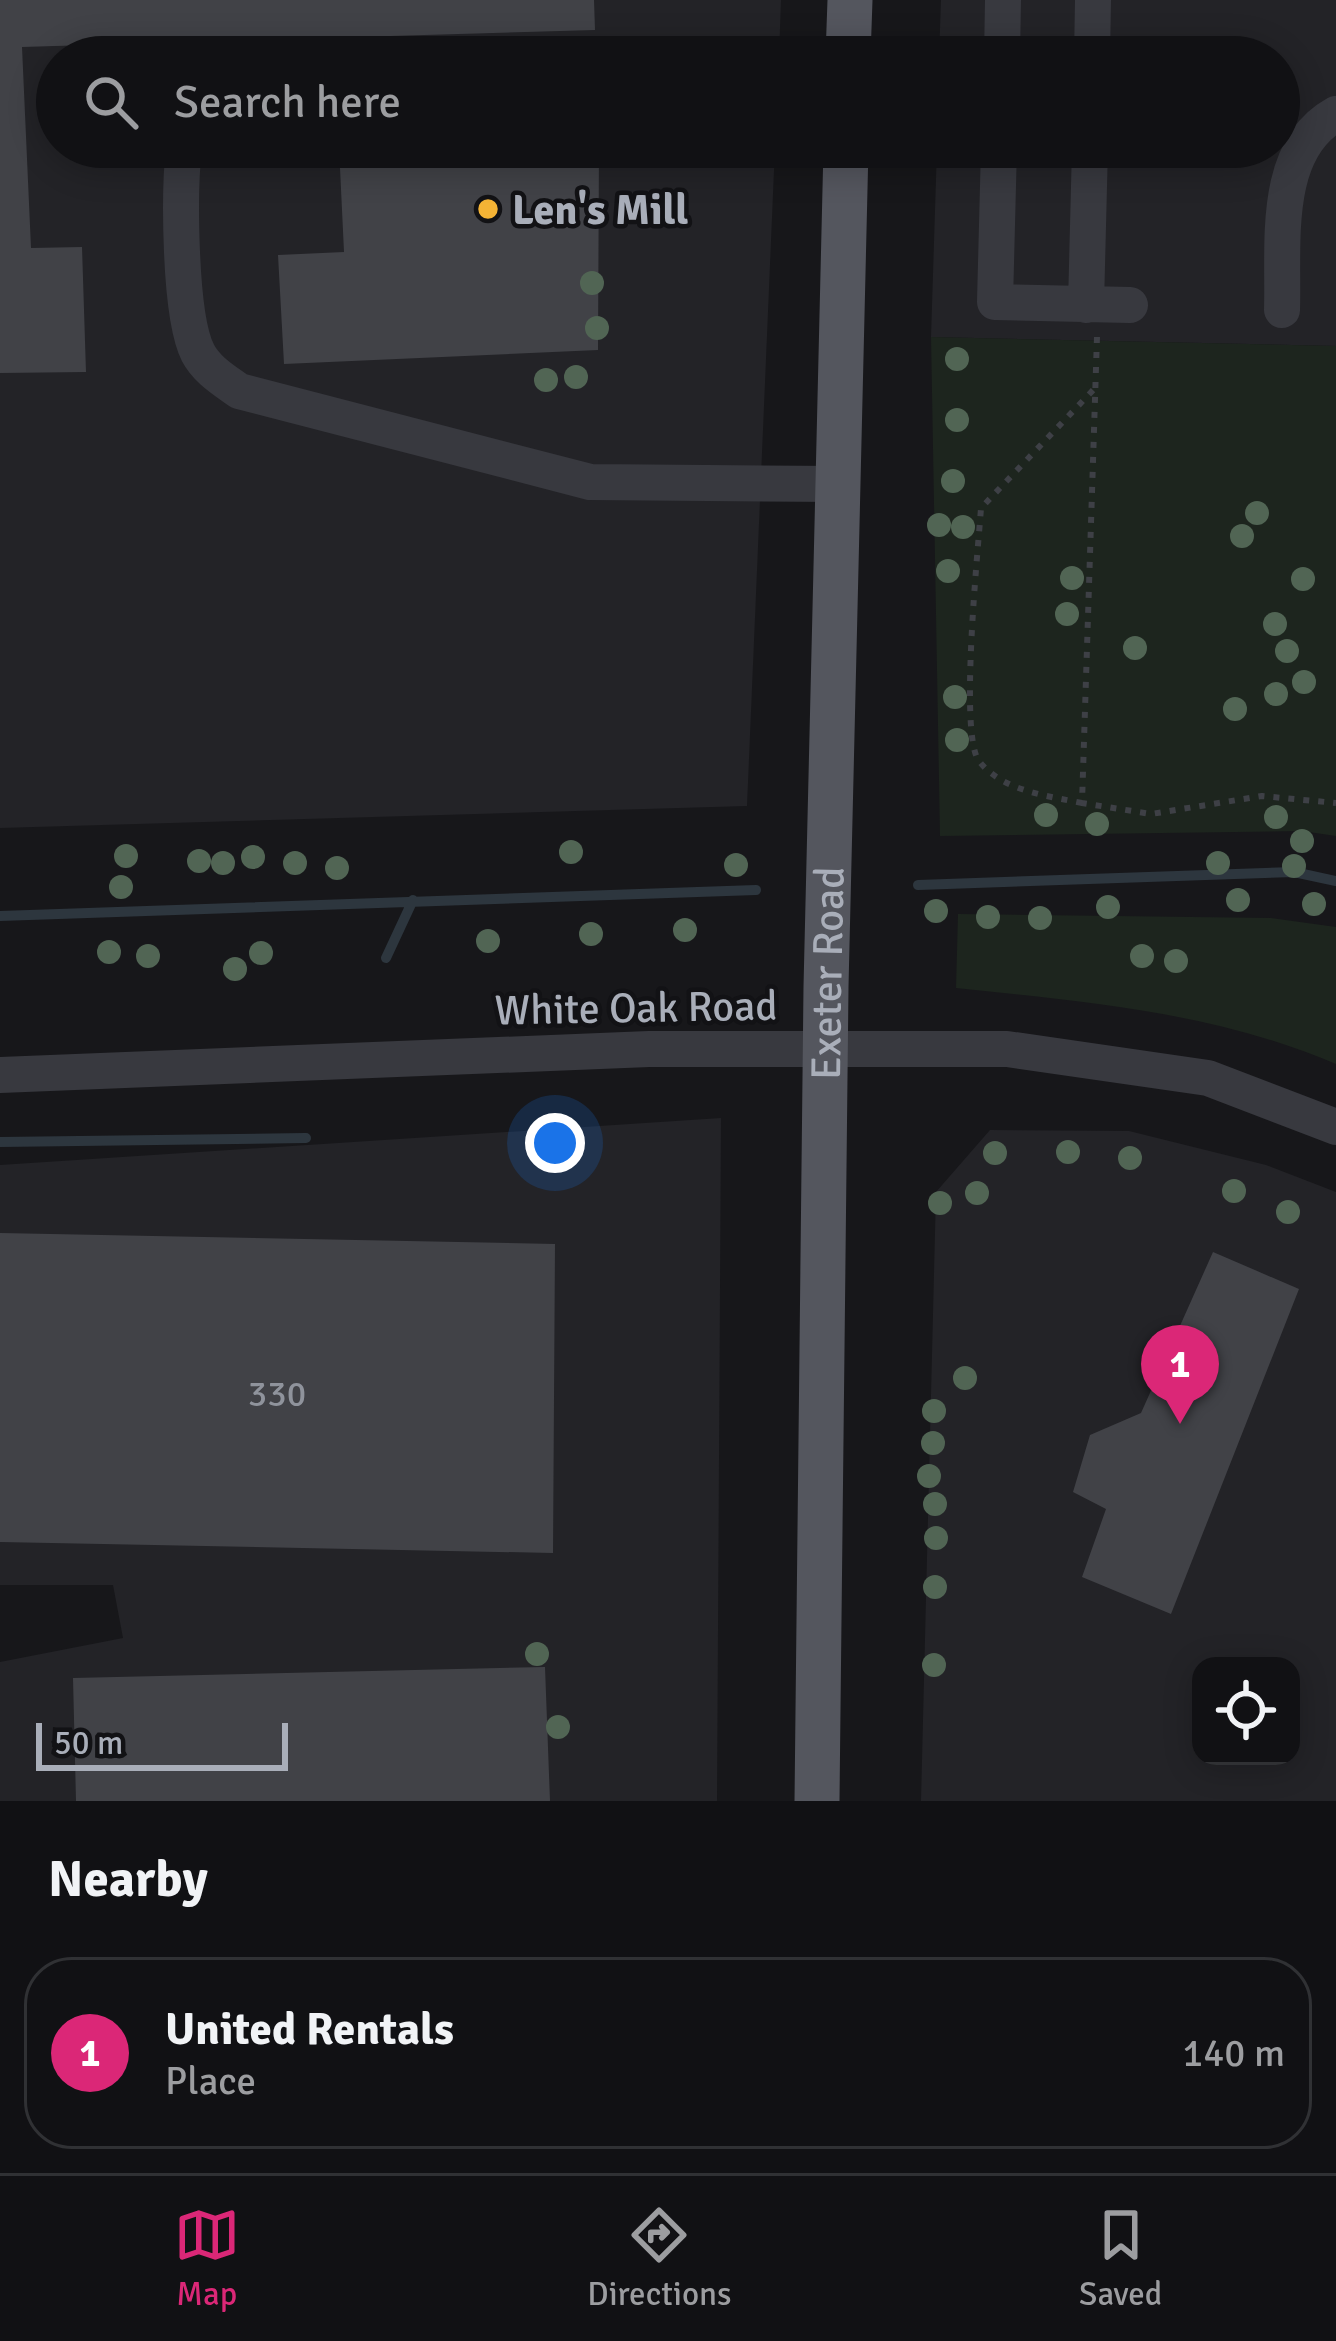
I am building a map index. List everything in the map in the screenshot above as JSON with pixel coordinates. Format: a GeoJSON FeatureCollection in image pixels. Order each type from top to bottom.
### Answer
{"type":"FeatureCollection","features":[{"type":"Feature","properties":{"kind":"main road"},"geometry":{"type":"LineString","coordinates":[[849,36],[850,0]]}},
{"type":"Feature","properties":{"kind":"main road","name":"Exeter Road"},"geometry":{"type":"LineString","coordinates":[[817,1801],[825,1048],[846,168]]}},
{"type":"Feature","properties":{"kind":"street"},"geometry":{"type":"LineString","coordinates":[[1002,36],[1003,0]]}},
{"type":"Feature","properties":{"kind":"street"},"geometry":{"type":"LineString","coordinates":[[1093,36],[1094,0]]}},
{"type":"Feature","properties":{"kind":"street"},"geometry":{"type":"LineString","coordinates":[[1300,154],[1312,127],[1336,113]]}},
{"type":"Feature","properties":{"kind":"street"},"geometry":{"type":"LineString","coordinates":[[182,168],[192,334],[210,370],[239,391],[590,482],[838,484]]}},
{"type":"Feature","properties":{"kind":"street"},"geometry":{"type":"LineString","coordinates":[[998,168],[995,302],[1104,310],[1092,168]]}},
{"type":"Feature","properties":{"kind":"street"},"geometry":{"type":"LineString","coordinates":[[1282,310],[1286,186],[1294,168]]}},
{"type":"Feature","properties":{"kind":"street","name":"White Oak Road"},"geometry":{"type":"LineString","coordinates":[[0,1075],[649,1049],[1007,1049],[1208,1078],[1336,1127]]}},
{"type":"Feature","properties":{"kind":"path"},"geometry":{"type":"LineString","coordinates":[[1082,803],[1096,387],[1104,310]]}},
{"type":"Feature","properties":{"kind":"path"},"geometry":{"type":"LineString","coordinates":[[1096,387],[980,508],[970,718],[976,758],[998,778],[1082,803],[1151,814],[1262,796],[1336,803]]}},
{"type":"Feature","properties":{"kind":"shaded area"},"geometry":{"type":"Polygon","coordinates":[[[0,0],[781,0],[780,36],[36,36],[36,168],[774,168],[747,806],[0,828],[0,0]]]}},
{"type":"Feature","properties":{"kind":"shaded area"},"geometry":{"type":"Polygon","coordinates":[[[941,0],[1336,0],[1336,346],[931,337],[936,168],[1300,168],[1300,36],[940,36],[941,0]]]}},
{"type":"Feature","properties":{"kind":"shaded area"},"geometry":{"type":"Polygon","coordinates":[[[931,337],[1336,346],[1336,836],[1302,831],[940,836],[931,337]]]}},
{"type":"Feature","properties":{"kind":"shaded area"},"geometry":{"type":"Polygon","coordinates":[[[958,914],[1271,918],[1336,927],[1336,1064],[1290,1046],[1197,1021],[1101,1004],[956,988],[958,914]]]}},
{"type":"Feature","properties":{"kind":"shaded area"},"geometry":{"type":"Polygon","coordinates":[[[721,1118],[717,1801],[0,1801],[0,1662],[123,1638],[113,1585],[0,1585],[0,1165],[721,1118]]]}},
{"type":"Feature","properties":{"kind":"shaded area"},"geometry":{"type":"Polygon","coordinates":[[[990,1130],[1129,1131],[1266,1165],[1336,1192],[1336,1801],[921,1801],[936,1192],[990,1130]]]}},
{"type":"Feature","properties":{"kind":"building"},"geometry":{"type":"Polygon","coordinates":[[[0,0],[594,0],[595,30],[393,36],[36,36],[36,47],[22,47],[31,248],[82,247],[86,372],[0,373],[0,0]]]}},
{"type":"Feature","properties":{"kind":"building"},"geometry":{"type":"Polygon","coordinates":[[[340,168],[599,168],[598,350],[284,364],[278,255],[344,252],[340,168]]]}},
{"type":"Feature","properties":{"kind":"building"},"geometry":{"type":"Polygon","coordinates":[[[0,1233],[555,1244],[553,1553],[0,1542],[0,1233]]]}},
{"type":"Feature","properties":{"kind":"building"},"geometry":{"type":"Polygon","coordinates":[[[1213,1252],[1299,1289],[1171,1614],[1082,1577],[1106,1509],[1073,1492],[1090,1435],[1141,1413],[1213,1252]]]}},
{"type":"Feature","properties":{"kind":"building"},"geometry":{"type":"Polygon","coordinates":[[[545,1667],[550,1801],[76,1801],[73,1678],[545,1667]]]}},
{"type":"Feature","properties":{"kind":"waterway"},"geometry":{"type":"LineString","coordinates":[[918,885],[1294,872],[1336,881]]}},
{"type":"Feature","properties":{"kind":"waterway"},"geometry":{"type":"LineString","coordinates":[[0,916],[756,890]]}},
{"type":"Feature","properties":{"kind":"waterway"},"geometry":{"type":"LineString","coordinates":[[386,958],[413,900]]}},
{"type":"Feature","properties":{"kind":"waterway"},"geometry":{"type":"LineString","coordinates":[[0,1142],[306,1138]]}},
{"type":"Feature","properties":{"kind":"place","name":"Len's Mill"},"geometry":{"type":"Point","coordinates":[488,209]}},
{"type":"Feature","properties":{"kind":"place","name":"United Rentals"},"geometry":{"type":"Point","coordinates":[1180,1424]}}]}
